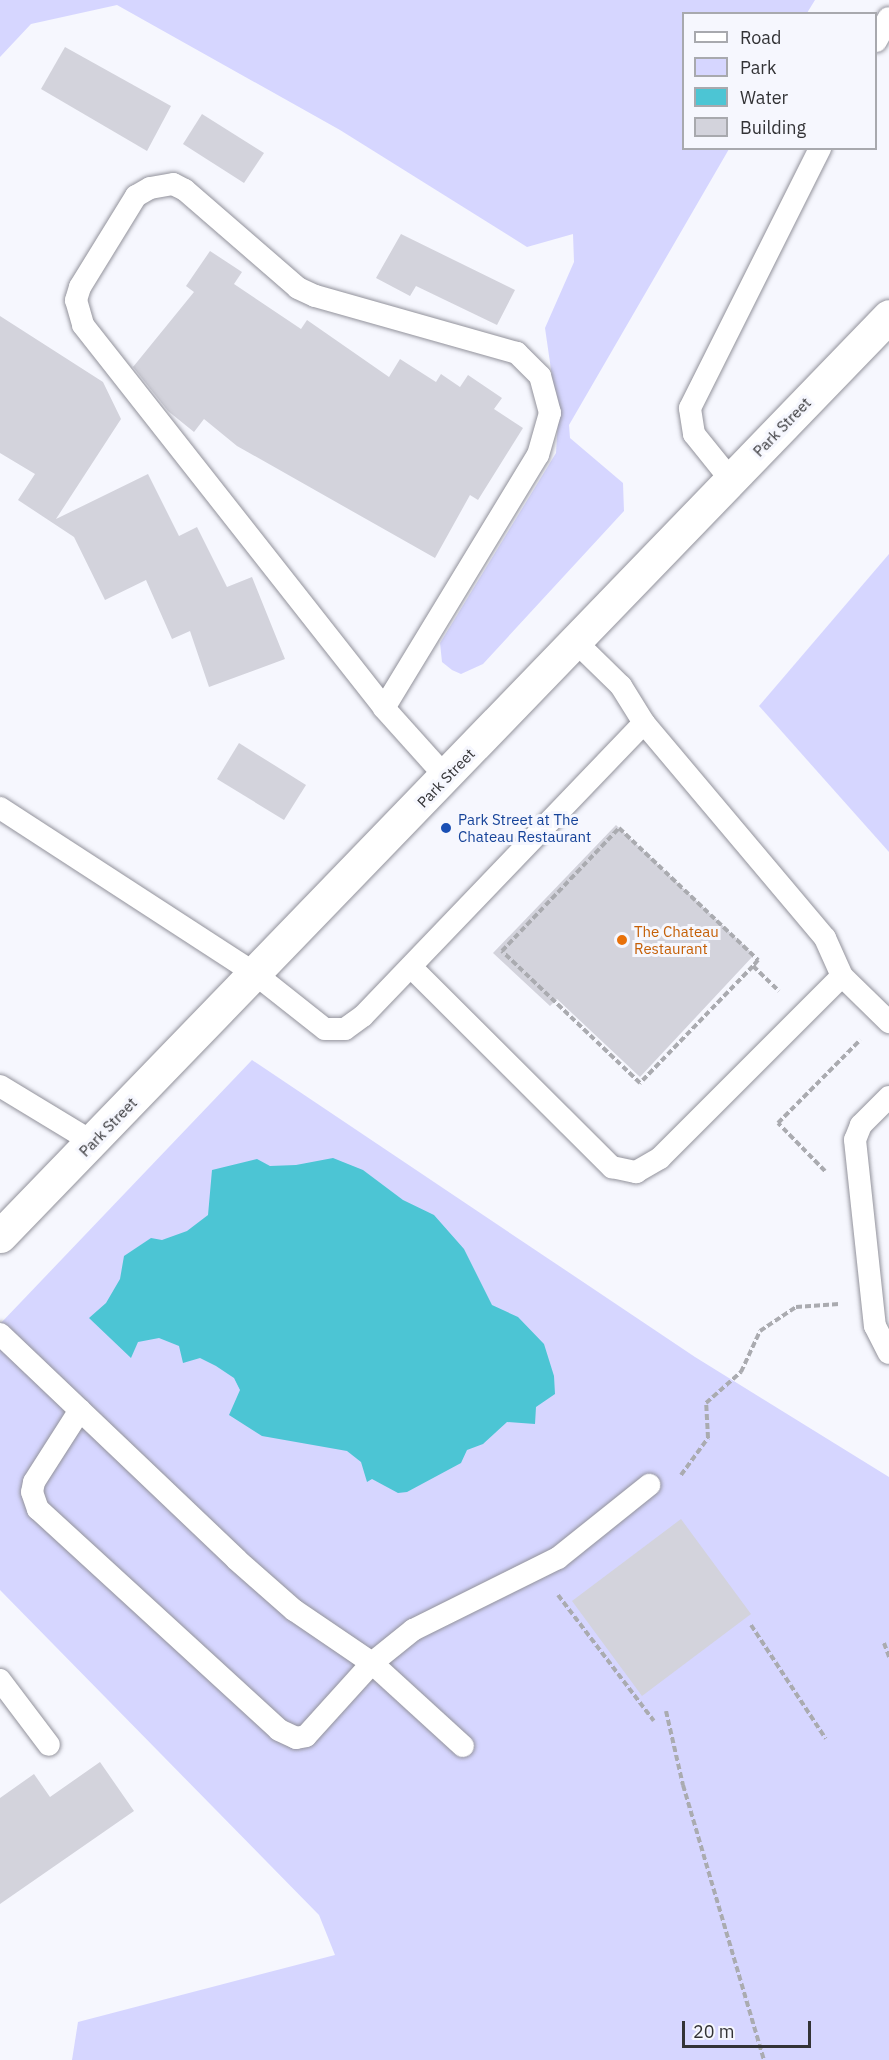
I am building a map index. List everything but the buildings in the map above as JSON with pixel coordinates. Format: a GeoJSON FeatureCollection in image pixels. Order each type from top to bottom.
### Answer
{"type":"FeatureCollection","features":[{"type":"Feature","properties":{"kind":"main road","name":"Park Street"},"geometry":{"type":"LineString","coordinates":[[0,1236],[94,1143],[254,973],[577,643],[730,480],[889,316]]}},
{"type":"Feature","properties":{"kind":"lane"},"geometry":{"type":"LineString","coordinates":[[877,39],[889,18]]}},
{"type":"Feature","properties":{"kind":"lane"},"geometry":{"type":"LineString","coordinates":[[730,480],[694,434],[690,408],[819,150]]}},
{"type":"Feature","properties":{"kind":"lane"},"geometry":{"type":"LineString","coordinates":[[384,708],[538,455],[550,413],[540,376],[517,352],[315,296],[298,288],[185,190],[173,184],[150,188],[136,196],[80,287],[76,300],[83,325],[384,708],[446,777]]}},
{"type":"Feature","properties":{"kind":"lane"},"geometry":{"type":"LineString","coordinates":[[577,643],[621,686],[645,723],[825,938],[842,976],[889,1022]]}},
{"type":"Feature","properties":{"kind":"lane"},"geometry":{"type":"LineString","coordinates":[[0,808],[254,973],[325,1029],[336,1030],[353,1025],[645,723]]}},
{"type":"Feature","properties":{"kind":"lane"},"geometry":{"type":"LineString","coordinates":[[411,967],[612,1167],[624,1172],[636,1172],[660,1158],[842,976]]}},
{"type":"Feature","properties":{"kind":"lane"},"geometry":{"type":"LineString","coordinates":[[0,1086],[94,1143]]}},
{"type":"Feature","properties":{"kind":"lane"},"geometry":{"type":"LineString","coordinates":[[885,1349],[875,1326],[856,1134],[889,1097]]}},
{"type":"Feature","properties":{"kind":"lane"},"geometry":{"type":"LineString","coordinates":[[0,1334],[294,1610],[372,1663],[463,1746]]}},
{"type":"Feature","properties":{"kind":"lane"},"geometry":{"type":"LineString","coordinates":[[80,1410],[34,1482],[38,1509],[279,1730],[296,1738],[311,1732],[372,1663],[413,1630],[558,1558],[649,1485]]}},
{"type":"Feature","properties":{"kind":"lane"},"geometry":{"type":"LineString","coordinates":[[0,1680],[50,1745]]}},
{"type":"Feature","properties":{"kind":"path"},"geometry":{"type":"LineString","coordinates":[[619,828],[758,960],[753,966],[640,1083],[502,951],[619,828]]}},
{"type":"Feature","properties":{"kind":"path"},"geometry":{"type":"LineString","coordinates":[[753,966],[783,994]]}},
{"type":"Feature","properties":{"kind":"path"},"geometry":{"type":"LineString","coordinates":[[825,993],[866,1034],[778,1122],[823,1171],[831,1170]]}},
{"type":"Feature","properties":{"kind":"path"},"geometry":{"type":"LineString","coordinates":[[674,1485],[708,1438],[706,1403],[741,1372],[760,1331],[796,1307],[843,1304]]}},
{"type":"Feature","properties":{"kind":"path"},"geometry":{"type":"LineString","coordinates":[[552,1587],[654,1721]]}},
{"type":"Feature","properties":{"kind":"path"},"geometry":{"type":"LineString","coordinates":[[751,1625],[826,1739]]}},
{"type":"Feature","properties":{"kind":"path"},"geometry":{"type":"LineString","coordinates":[[884,1643],[889,1657]]}},
{"type":"Feature","properties":{"kind":"path"},"geometry":{"type":"LineString","coordinates":[[666,1712],[683,1785],[764,2060]]}},
{"type":"Feature","properties":{"kind":"green space"},"geometry":{"type":"Polygon","coordinates":[[[0,0],[815,0],[808,12],[682,12],[682,150],[728,150],[569,425],[570,438],[623,483],[624,511],[483,664],[461,674],[442,662],[440,643],[556,453],[558,418],[545,328],[574,262],[573,234],[527,247],[340,130],[117,5],[31,24],[0,57],[0,0]]]}},
{"type":"Feature","properties":{"kind":"green space"},"geometry":{"type":"Polygon","coordinates":[[[889,554],[889,852],[759,706],[889,554]]]}},
{"type":"Feature","properties":{"kind":"green space"},"geometry":{"type":"Polygon","coordinates":[[[252,1060],[695,1357],[889,1477],[889,2060],[72,2060],[78,2022],[335,1955],[319,1915],[0,1590],[0,1324],[252,1060]]]}},
{"type":"Feature","properties":{"kind":"water"},"geometry":{"type":"Polygon","coordinates":[[[333,1158],[363,1170],[403,1200],[434,1215],[464,1249],[492,1305],[518,1317],[544,1344],[554,1376],[555,1394],[536,1407],[535,1424],[507,1422],[483,1444],[467,1450],[461,1463],[407,1492],[398,1493],[372,1479],[367,1482],[361,1462],[347,1451],[262,1436],[229,1415],[240,1390],[234,1378],[200,1358],[183,1363],[179,1346],[159,1338],[138,1342],[131,1358],[89,1318],[106,1303],[120,1279],[124,1256],[151,1238],[162,1240],[187,1231],[208,1215],[212,1170],[257,1159],[270,1166],[296,1165],[333,1158]]]}},
{"type":"Feature","properties":{"kind":"place","name":"Park Street at The Chateau Restaurant"},"geometry":{"type":"Point","coordinates":[446,828]}},
{"type":"Feature","properties":{"kind":"place","name":"The Chateau Restaurant"},"geometry":{"type":"Point","coordinates":[622,940]}}]}
